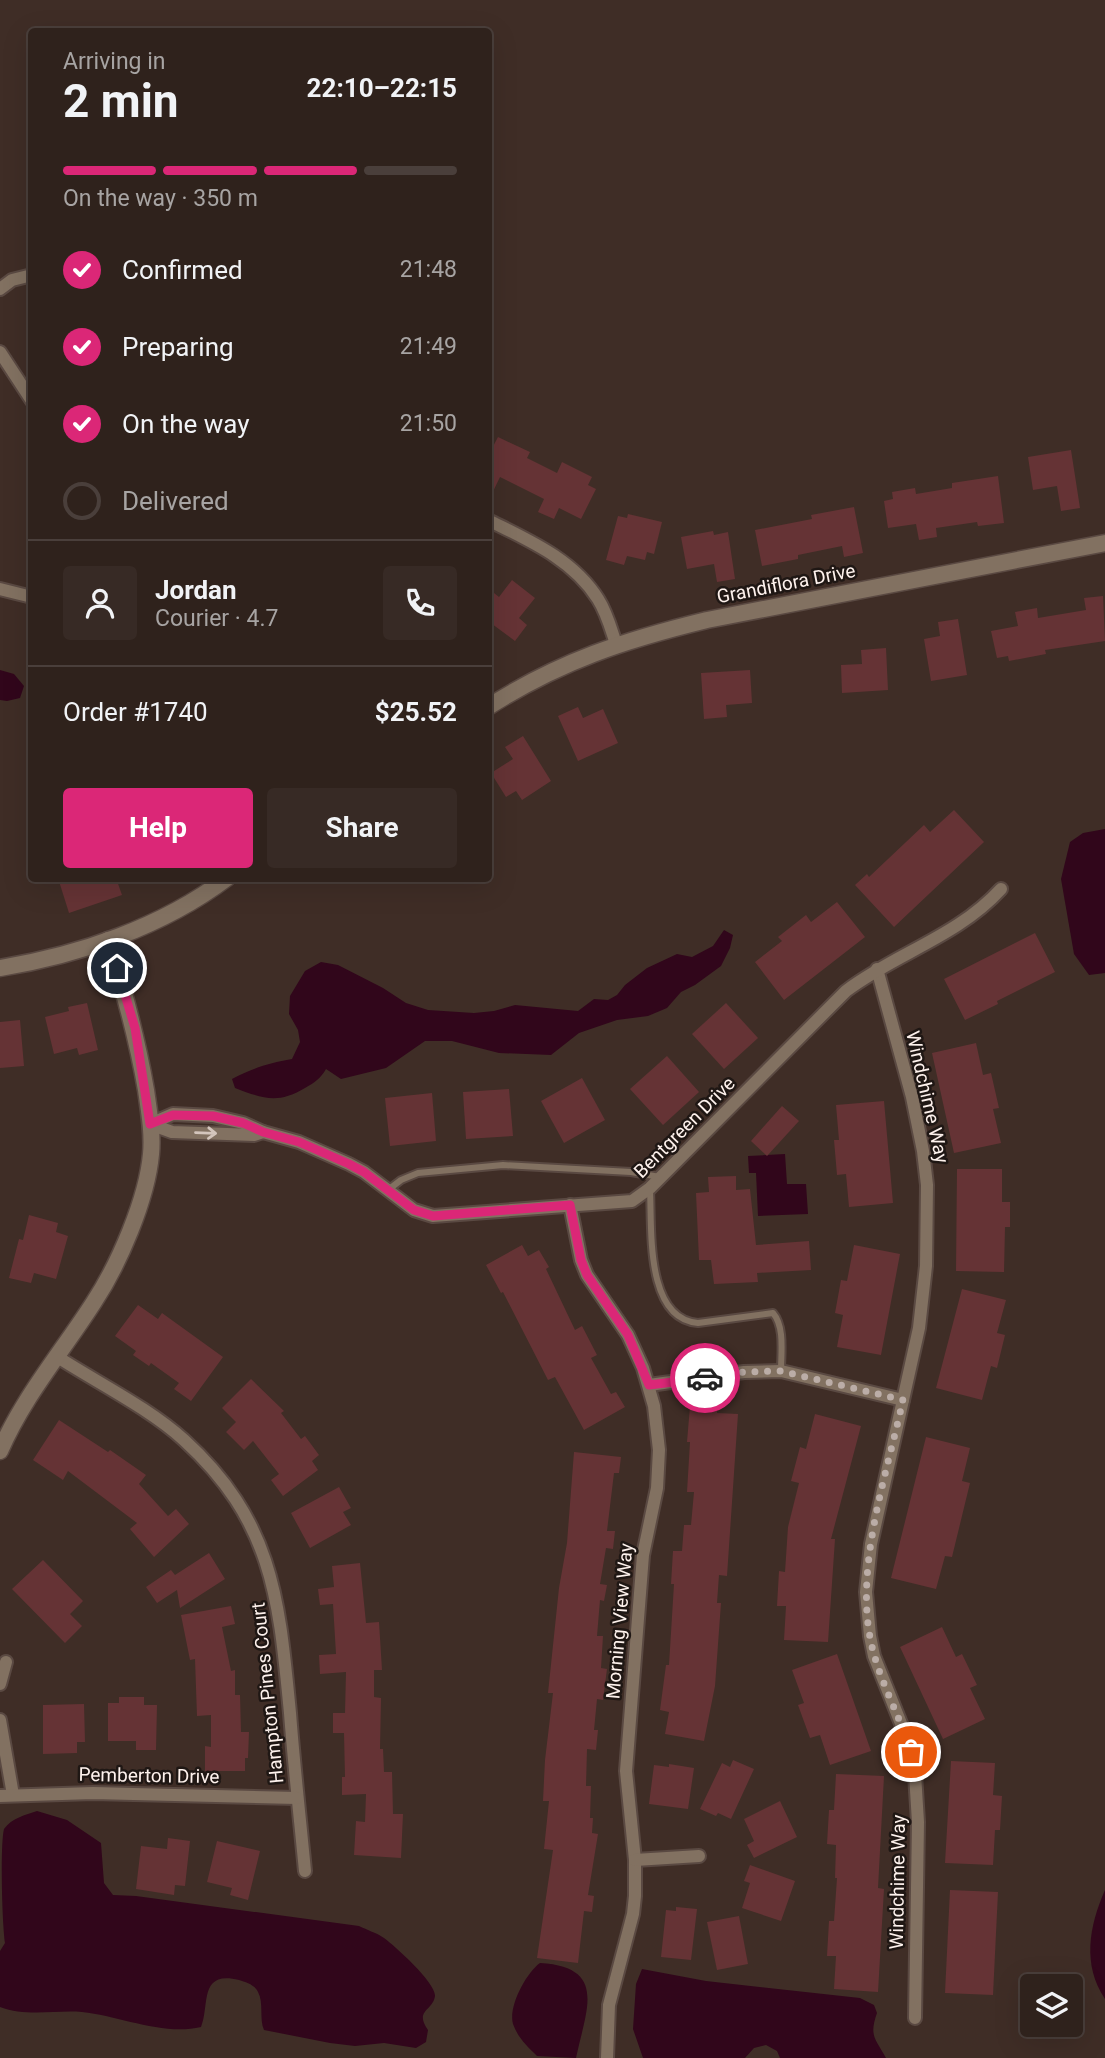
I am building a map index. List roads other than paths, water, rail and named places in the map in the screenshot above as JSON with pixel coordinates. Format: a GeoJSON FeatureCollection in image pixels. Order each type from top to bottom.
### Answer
{"type":"FeatureCollection","features":[{"type":"Feature","properties":{"kind":"street"},"geometry":{"type":"LineString","coordinates":[[0,289],[12,280],[28,276]]}},
{"type":"Feature","properties":{"kind":"street"},"geometry":{"type":"LineString","coordinates":[[0,352],[28,395]]}},
{"type":"Feature","properties":{"kind":"street"},"geometry":{"type":"LineString","coordinates":[[492,522],[545,550],[586,583],[598,598],[616,644]]}},
{"type":"Feature","properties":{"kind":"street","name":"Grandiflora Drive"},"geometry":{"type":"LineString","coordinates":[[492,705],[568,662],[616,644],[707,620],[1105,543]]}},
{"type":"Feature","properties":{"kind":"street"},"geometry":{"type":"LineString","coordinates":[[0,589],[28,596]]}},
{"type":"Feature","properties":{"kind":"street"},"geometry":{"type":"LineString","coordinates":[[0,968],[37,962],[108,940],[183,908],[221,882]]}},
{"type":"Feature","properties":{"kind":"street","name":"Bentgreen Drive"},"geometry":{"type":"LineString","coordinates":[[150,1124],[172,1132],[254,1135],[263,1132],[299,1142],[364,1172],[414,1210],[433,1216],[624,1203],[641,1196],[650,1188],[846,991],[877,970],[959,926],[976,914],[1001,889]]}},
{"type":"Feature","properties":{"kind":"street"},"geometry":{"type":"LineString","coordinates":[[1,1446],[24,1405],[103,1288],[125,1243],[150,1163],[150,1124],[135,1028],[108,940]]}},
{"type":"Feature","properties":{"kind":"street","name":"Windchime Way"},"geometry":{"type":"LineString","coordinates":[[877,970],[915,1111],[927,1185],[928,1238],[924,1293],[914,1359],[871,1544],[866,1592],[874,1656],[906,1736],[915,1774],[918,1822],[915,2018]]}},
{"type":"Feature","properties":{"kind":"street","name":"Morning View Way"},"geometry":{"type":"LineString","coordinates":[[570,1205],[581,1260],[587,1275],[628,1335],[649,1385],[658,1429],[659,1468],[654,1508],[643,1555],[628,1737],[626,1796],[635,1860],[633,1914],[609,2006],[607,2058]]}},
{"type":"Feature","properties":{"kind":"street","name":"Hampton Pines Court"},"geometry":{"type":"LineString","coordinates":[[56,1356],[149,1413],[177,1434],[210,1466],[244,1513],[264,1556],[277,1601],[306,1871]]}},
{"type":"Feature","properties":{"kind":"street"},"geometry":{"type":"LineString","coordinates":[[649,1385],[744,1372],[781,1371],[903,1400]]}},
{"type":"Feature","properties":{"kind":"street"},"geometry":{"type":"LineString","coordinates":[[0,1684],[6,1662]]}},
{"type":"Feature","properties":{"kind":"street"},"geometry":{"type":"LineString","coordinates":[[0,1720],[7,1796]]}},
{"type":"Feature","properties":{"kind":"street","name":"Pemberton Drive"},"geometry":{"type":"LineString","coordinates":[[7,1796],[93,1793],[297,1798]]}},
{"type":"Feature","properties":{"kind":"street"},"geometry":{"type":"LineString","coordinates":[[635,1860],[699,1856]]}},
{"type":"Feature","properties":{"kind":"lane"},"geometry":{"type":"LineString","coordinates":[[387,1190],[418,1173],[503,1165],[631,1172],[660,1177]]}},
{"type":"Feature","properties":{"kind":"lane"},"geometry":{"type":"LineString","coordinates":[[650,1188],[654,1275],[676,1315],[687,1322],[698,1323],[773,1313],[778,1319],[782,1340],[781,1371]]}}]}
